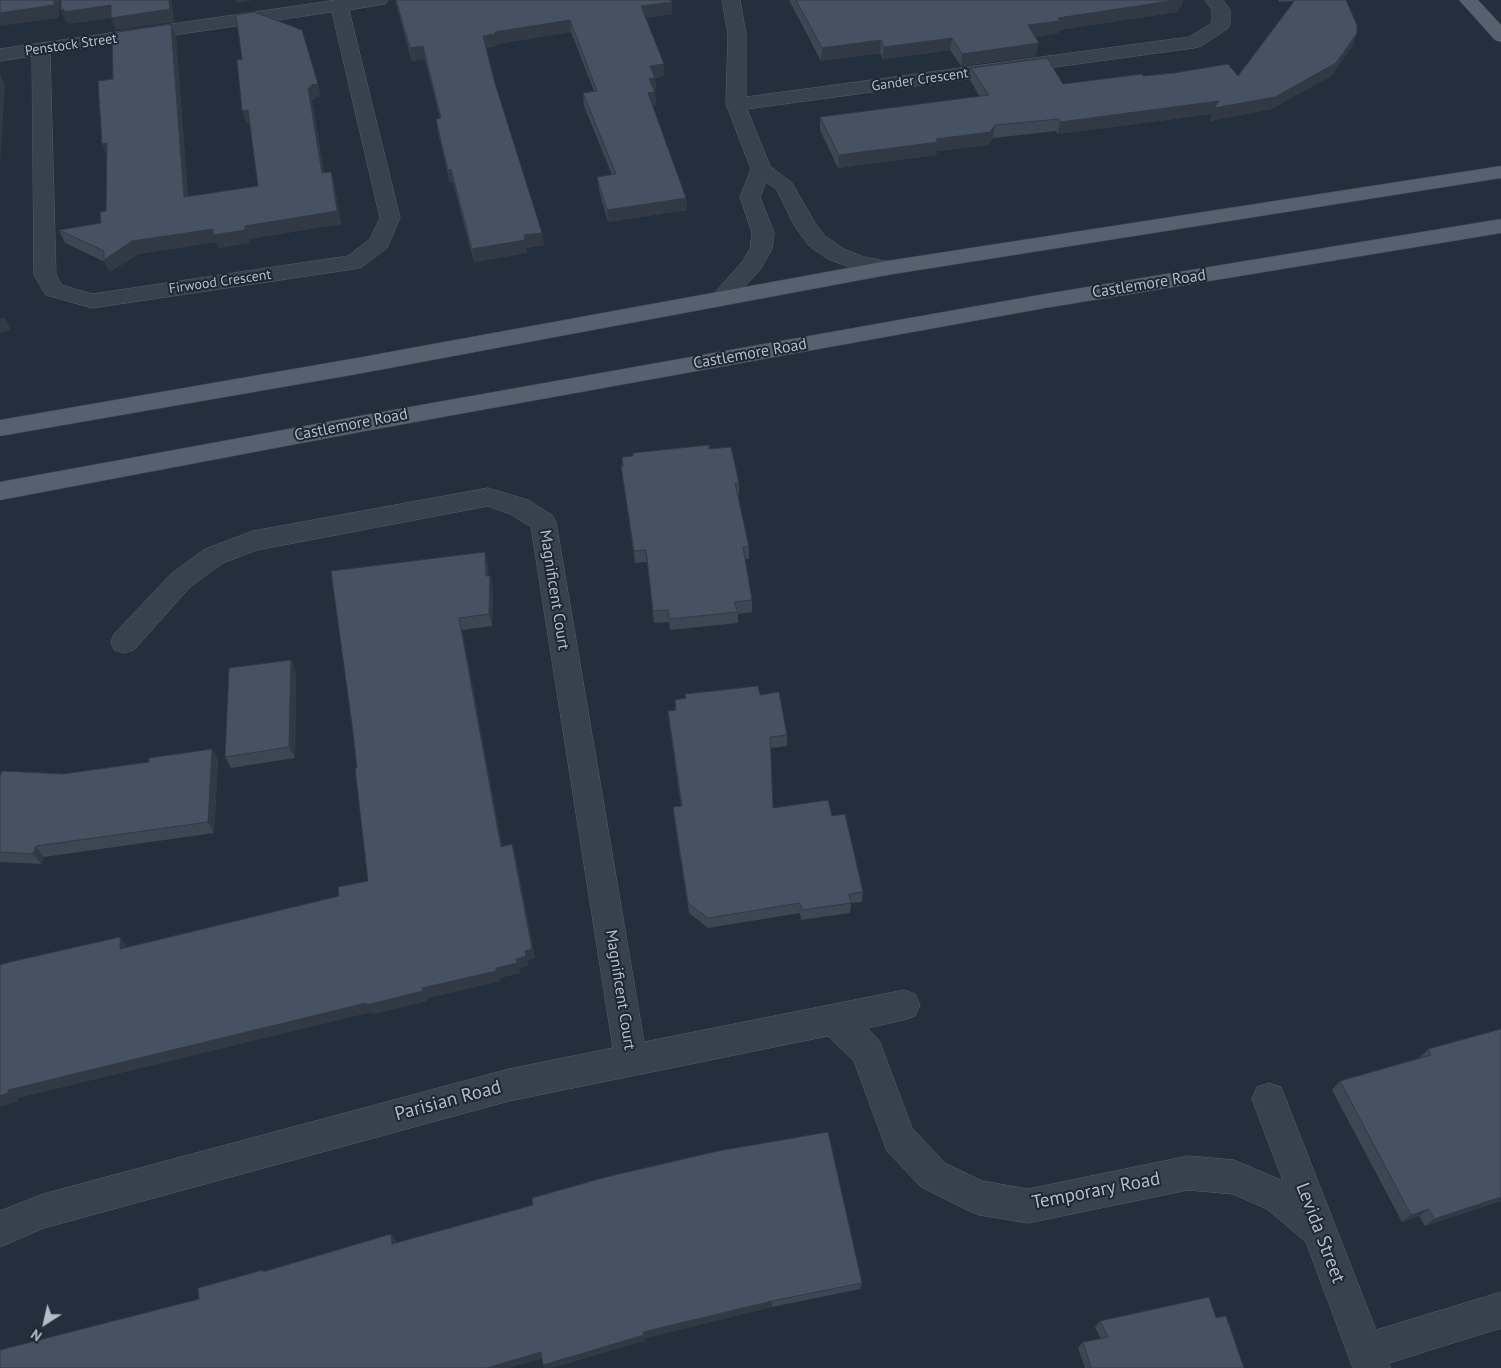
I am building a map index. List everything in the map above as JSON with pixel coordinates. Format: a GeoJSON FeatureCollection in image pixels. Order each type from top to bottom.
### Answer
{"type":"FeatureCollection","features":[{"type":"Feature","properties":{"kind":"main road"},"geometry":{"type":"LineString","coordinates":[[1468,0],[1501,36]]}},
{"type":"Feature","properties":{"kind":"main road"},"geometry":{"type":"LineString","coordinates":[[1472,176],[1501,165]]}},
{"type":"Feature","properties":{"kind":"main road"},"geometry":{"type":"LineString","coordinates":[[0,428],[366,364],[887,268],[1501,172]]}},
{"type":"Feature","properties":{"kind":"main road","name":"Castlemore Road"},"geometry":{"type":"LineString","coordinates":[[0,491],[365,422],[976,313],[1501,226]]}},
{"type":"Feature","properties":{"kind":"main road"},"geometry":{"type":"LineString","coordinates":[[1451,233],[1501,239]]}},
{"type":"Feature","properties":{"kind":"street","name":"Penstock Street"},"geometry":{"type":"LineString","coordinates":[[0,56],[379,0]]}},
{"type":"Feature","properties":{"kind":"street"},"geometry":{"type":"LineString","coordinates":[[731,0],[736,34],[736,104],[761,169],[785,186],[805,225],[818,241],[836,254],[860,263],[887,268]]}},
{"type":"Feature","properties":{"kind":"street","name":"Gander Crescent"},"geometry":{"type":"LineString","coordinates":[[736,104],[1194,42],[1221,25],[1221,10],[1214,0]]}},
{"type":"Feature","properties":{"kind":"street","name":"Firwood Crescent"},"geometry":{"type":"LineString","coordinates":[[41,49],[45,275],[54,290],[92,301],[354,262],[379,243],[390,218],[338,5]]}},
{"type":"Feature","properties":{"kind":"street"},"geometry":{"type":"LineString","coordinates":[[721,298],[752,264],[761,249],[762,233],[750,197],[761,169]]}},
{"type":"Feature","properties":{"kind":"street","name":"Magnificent Court"},"geometry":{"type":"LineString","coordinates":[[124,642],[181,580],[214,556],[253,541],[488,497],[519,507],[543,522],[631,1060]]}},
{"type":"Feature","properties":{"kind":"street","name":"Parisian Road"},"geometry":{"type":"LineString","coordinates":[[0,1229],[43,1211],[508,1085],[904,1005]]}},
{"type":"Feature","properties":{"kind":"street","name":"Temporary Road"},"geometry":{"type":"LineString","coordinates":[[833,1019],[867,1051],[898,1139],[934,1175],[978,1198],[1028,1206],[1188,1173],[1206,1174],[1234,1177],[1279,1197],[1319,1230]]}},
{"type":"Feature","properties":{"kind":"street","name":"Levida Street"},"geometry":{"type":"LineString","coordinates":[[1268,1099],[1368,1360]]}},
{"type":"Feature","properties":{"kind":"street"},"geometry":{"type":"LineString","coordinates":[[1368,1360],[1501,1310]]}},
{"type":"Feature","properties":{"kind":"building"},"geometry":{"type":"Polygon","coordinates":[[[0,0],[54,0],[54,5],[0,13],[0,0]]]}},
{"type":"Feature","properties":{"kind":"building"},"geometry":{"type":"Polygon","coordinates":[[[61,0],[169,0],[170,9],[111,18],[111,5],[64,12],[64,9],[61,10],[61,0]]]}},
{"type":"Feature","properties":{"kind":"building"},"geometry":{"type":"Polygon","coordinates":[[[396,0],[671,0],[672,2],[641,6],[664,64],[650,66],[655,78],[649,79],[655,92],[648,93],[686,198],[607,210],[597,177],[616,174],[583,93],[597,91],[570,20],[495,32],[495,34],[483,36],[494,80],[542,233],[524,235],[525,240],[472,249],[451,169],[448,170],[436,119],[441,118],[423,46],[410,48],[396,0]]]}},
{"type":"Feature","properties":{"kind":"building"},"geometry":{"type":"Polygon","coordinates":[[[796,0],[1177,0],[1058,18],[1060,21],[1028,25],[1039,43],[962,54],[952,38],[884,47],[881,40],[822,48],[796,0]]]}},
{"type":"Feature","properties":{"kind":"building"},"geometry":{"type":"Polygon","coordinates":[[[1295,0],[1346,0],[1357,25],[1357,33],[1336,63],[1275,97],[1214,108],[1219,101],[1060,122],[1059,119],[995,125],[990,132],[936,139],[938,142],[839,155],[820,117],[989,95],[971,68],[1047,58],[1063,84],[1142,74],[1143,76],[1174,73],[1228,64],[1238,76],[1295,0]]]}},
{"type":"Feature","properties":{"kind":"building"},"geometry":{"type":"Polygon","coordinates":[[[254,12],[302,30],[318,84],[311,85],[312,87],[308,88],[322,173],[331,172],[337,211],[245,226],[245,230],[213,235],[213,229],[132,241],[104,260],[104,251],[59,230],[101,223],[100,212],[106,211],[107,143],[102,144],[98,81],[113,79],[112,33],[171,24],[184,197],[258,186],[248,110],[242,111],[237,60],[242,59],[236,15],[254,12]]]}},
{"type":"Feature","properties":{"kind":"building"},"geometry":{"type":"Polygon","coordinates":[[[709,445],[709,449],[731,447],[739,483],[735,483],[749,547],[743,547],[752,600],[734,602],[738,612],[669,619],[668,610],[653,611],[646,550],[634,551],[621,466],[623,466],[622,457],[633,456],[633,453],[709,445]]]}},
{"type":"Feature","properties":{"kind":"building"},"geometry":{"type":"Polygon","coordinates":[[[485,552],[486,576],[490,576],[489,614],[459,618],[501,847],[512,844],[532,949],[525,951],[526,956],[516,959],[517,963],[496,968],[496,971],[422,988],[423,991],[367,1005],[366,1003],[8,1090],[8,1093],[0,1096],[0,965],[120,937],[120,949],[339,896],[338,887],[368,881],[352,725],[331,571],[485,552]]]}},
{"type":"Feature","properties":{"kind":"building"},"geometry":{"type":"Polygon","coordinates":[[[291,660],[289,747],[225,757],[229,668],[291,660]]]}},
{"type":"Feature","properties":{"kind":"building"},"geometry":{"type":"Polygon","coordinates":[[[758,686],[760,695],[779,692],[787,735],[770,737],[773,808],[828,800],[832,816],[845,814],[863,892],[849,894],[851,903],[802,910],[800,903],[708,918],[688,903],[673,807],[682,806],[668,711],[676,710],[675,700],[686,698],[685,694],[758,686]]]}},
{"type":"Feature","properties":{"kind":"building"},"geometry":{"type":"Polygon","coordinates":[[[212,749],[208,822],[36,846],[33,854],[0,852],[0,776],[2,771],[63,774],[149,762],[149,758],[212,749]]]}},
{"type":"Feature","properties":{"kind":"building"},"geometry":{"type":"Polygon","coordinates":[[[1501,1029],[1501,1197],[1434,1219],[1429,1209],[1411,1215],[1340,1081],[1431,1055],[1428,1049],[1501,1029]]]}},
{"type":"Feature","properties":{"kind":"building"},"geometry":{"type":"Polygon","coordinates":[[[828,1132],[862,1283],[772,1301],[643,1332],[644,1335],[543,1365],[541,1352],[487,1368],[0,1368],[0,1350],[199,1299],[198,1288],[263,1270],[263,1272],[391,1234],[392,1244],[533,1205],[532,1198],[606,1177],[718,1151],[828,1132]]]}},
{"type":"Feature","properties":{"kind":"building"},"geometry":{"type":"Polygon","coordinates":[[[1209,1297],[1216,1318],[1226,1316],[1244,1368],[1091,1368],[1083,1342],[1108,1337],[1100,1321],[1209,1297]]]}}]}
